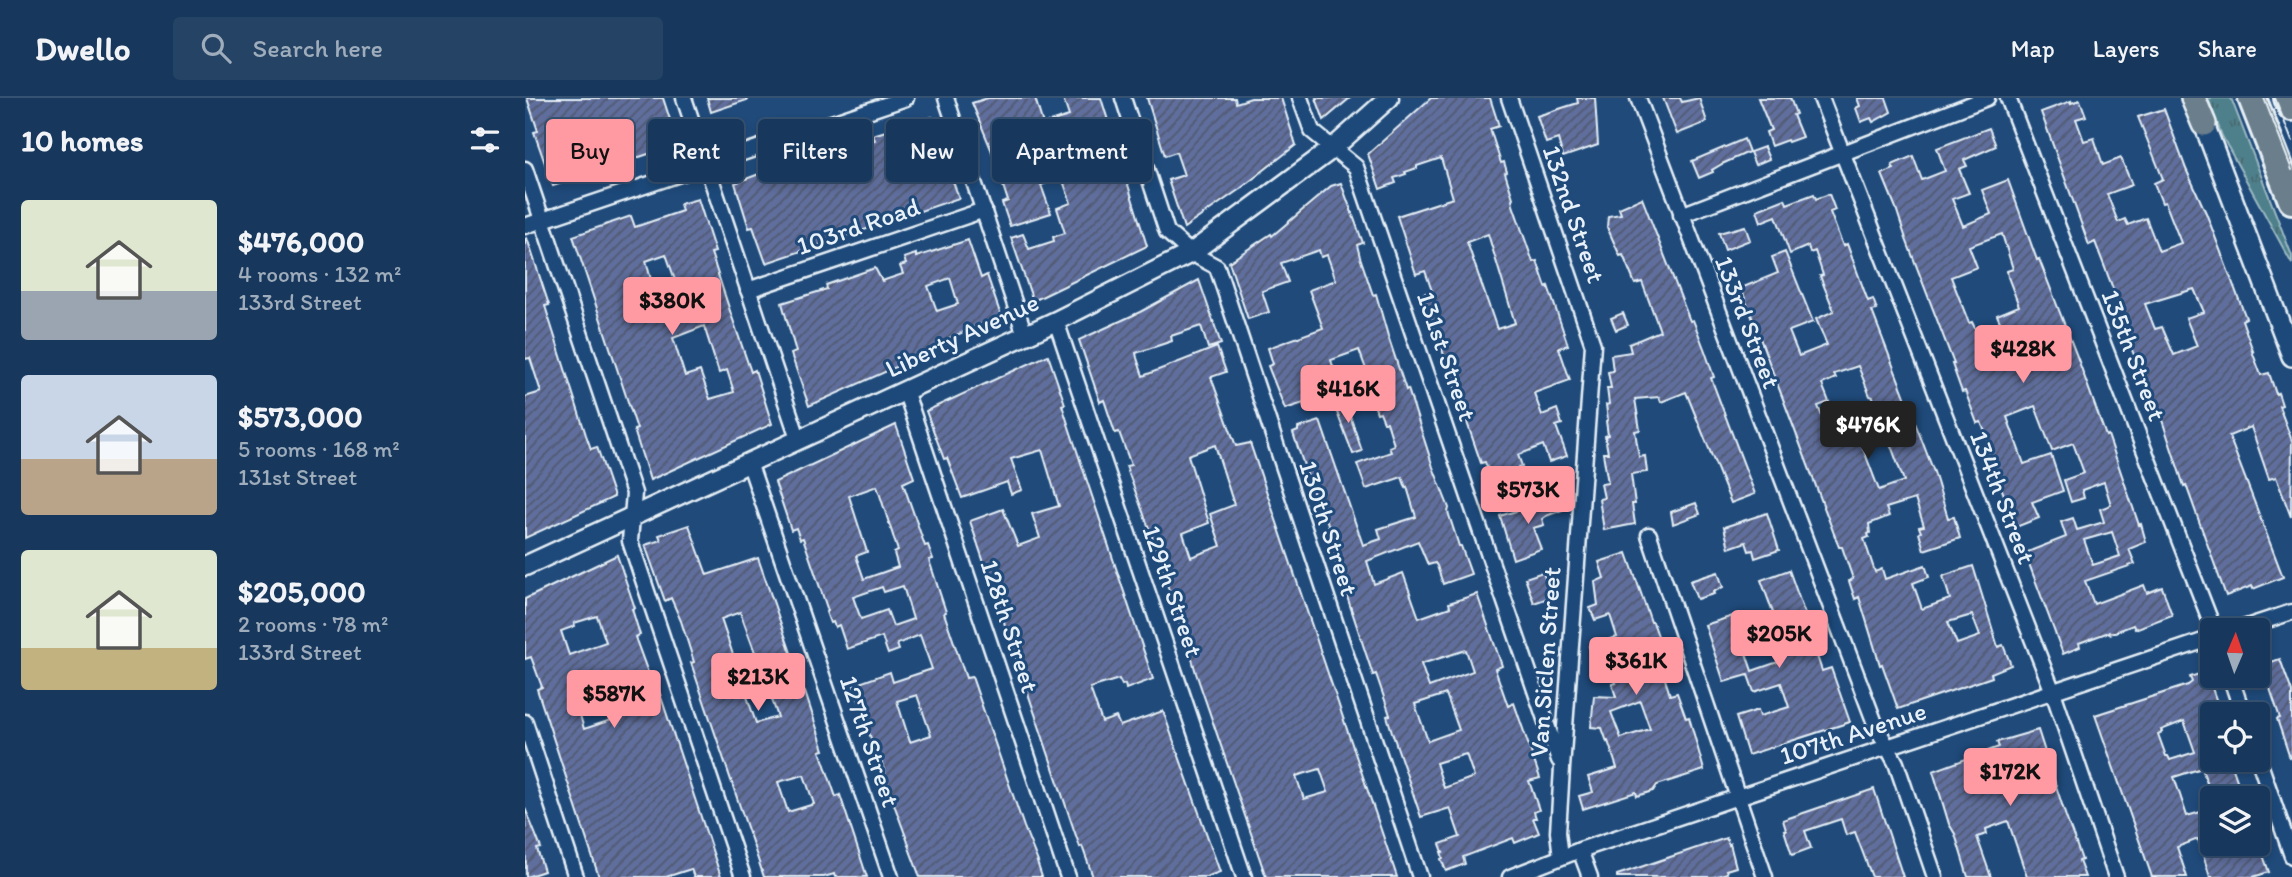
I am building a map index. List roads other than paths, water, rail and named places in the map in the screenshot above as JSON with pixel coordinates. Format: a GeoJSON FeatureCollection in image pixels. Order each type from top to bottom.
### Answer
{"type":"FeatureCollection","features":[{"type":"Feature","properties":{"kind":"highway"},"geometry":{"type":"LineString","coordinates":[[2252,98],[2292,200]]}},
{"type":"Feature","properties":{"kind":"highway"},"geometry":{"type":"LineString","coordinates":[[2288,98],[2292,107]]}},
{"type":"Feature","properties":{"kind":"main road"},"geometry":{"type":"LineString","coordinates":[[2193,98],[2292,356]]}},
{"type":"Feature","properties":{"kind":"street"},"geometry":{"type":"LineString","coordinates":[[684,98],[691,119]]}},
{"type":"Feature","properties":{"kind":"street"},"geometry":{"type":"LineString","coordinates":[[744,152],[906,98]]}},
{"type":"Feature","properties":{"kind":"street"},"geometry":{"type":"LineString","coordinates":[[946,98],[1025,335]]}},
{"type":"Feature","properties":{"kind":"street","name":"130th Street"},"geometry":{"type":"LineString","coordinates":[[1123,98],[1167,232],[1191,253],[1217,267],[1420,877]]}},
{"type":"Feature","properties":{"kind":"street","name":"131st Street"},"geometry":{"type":"LineString","coordinates":[[1300,98],[1312,131],[1356,167],[1562,768]]}},
{"type":"Feature","properties":{"kind":"street","name":"Liberty Avenue"},"geometry":{"type":"LineString","coordinates":[[525,566],[1056,321],[1191,253],[1332,149],[1389,98]]}},
{"type":"Feature","properties":{"kind":"street","name":"132nd Street"},"geometry":{"type":"LineString","coordinates":[[1509,98],[1593,345]]}},
{"type":"Feature","properties":{"kind":"street","name":"133rd Street"},"geometry":{"type":"LineString","coordinates":[[1638,98],[1876,726],[1896,763],[1935,877]]}},
{"type":"Feature","properties":{"kind":"street","name":"134th Street"},"geometry":{"type":"LineString","coordinates":[[1821,98],[2053,692],[2116,877]]}},
{"type":"Feature","properties":{"kind":"street"},"geometry":{"type":"LineString","coordinates":[[1681,215],[1987,98]]}},
{"type":"Feature","properties":{"kind":"street","name":"135th Street"},"geometry":{"type":"LineString","coordinates":[[2008,98],[2209,618]]}},
{"type":"Feature","properties":{"kind":"street"},"geometry":{"type":"LineString","coordinates":[[525,169],[634,493],[630,541],[743,877]]}},
{"type":"Feature","properties":{"kind":"street"},"geometry":{"type":"LineString","coordinates":[[525,226],[655,182]]}},
{"type":"Feature","properties":{"kind":"street"},"geometry":{"type":"LineString","coordinates":[[712,182],[798,438]]}},
{"type":"Feature","properties":{"kind":"street","name":"103rd Road"},"geometry":{"type":"LineString","coordinates":[[748,290],[984,210]]}},
{"type":"Feature","properties":{"kind":"street","name":"129th Street"},"geometry":{"type":"LineString","coordinates":[[1056,321],[1244,877]]}},
{"type":"Feature","properties":{"kind":"street","name":"Van Siclen Street"},"geometry":{"type":"LineString","coordinates":[[1561,857],[1558,832],[1562,768],[1593,345]]}},
{"type":"Feature","properties":{"kind":"street","name":"128th Street"},"geometry":{"type":"LineString","coordinates":[[905,390],[1068,877]]}},
{"type":"Feature","properties":{"kind":"street","name":"127th Street"},"geometry":{"type":"LineString","coordinates":[[748,462],[891,877]]}},
{"type":"Feature","properties":{"kind":"street"},"geometry":{"type":"LineString","coordinates":[[1649,535],[1765,877]]}},
{"type":"Feature","properties":{"kind":"street"},"geometry":{"type":"LineString","coordinates":[[2270,619],[2292,612]]}},
{"type":"Feature","properties":{"kind":"street","name":"107th Avenue"},"geometry":{"type":"LineString","coordinates":[[1510,877],[1580,850],[2200,642]]}},
{"type":"Feature","properties":{"kind":"street"},"geometry":{"type":"LineString","coordinates":[[525,722],[576,877]]}},
{"type":"Feature","properties":{"kind":"street"},"geometry":{"type":"LineString","coordinates":[[2263,772],[2292,856]]}},
{"type":"Feature","properties":{"kind":"street"},"geometry":{"type":"LineString","coordinates":[[1580,850],[1590,877]]}},
{"type":"Feature","properties":{"kind":"tram line"},"geometry":{"type":"LineString","coordinates":[[2264,98],[2292,170]]}},
{"type":"Feature","properties":{"kind":"tram line"},"geometry":{"type":"LineString","coordinates":[[2275,98],[2292,141]]}}]}
